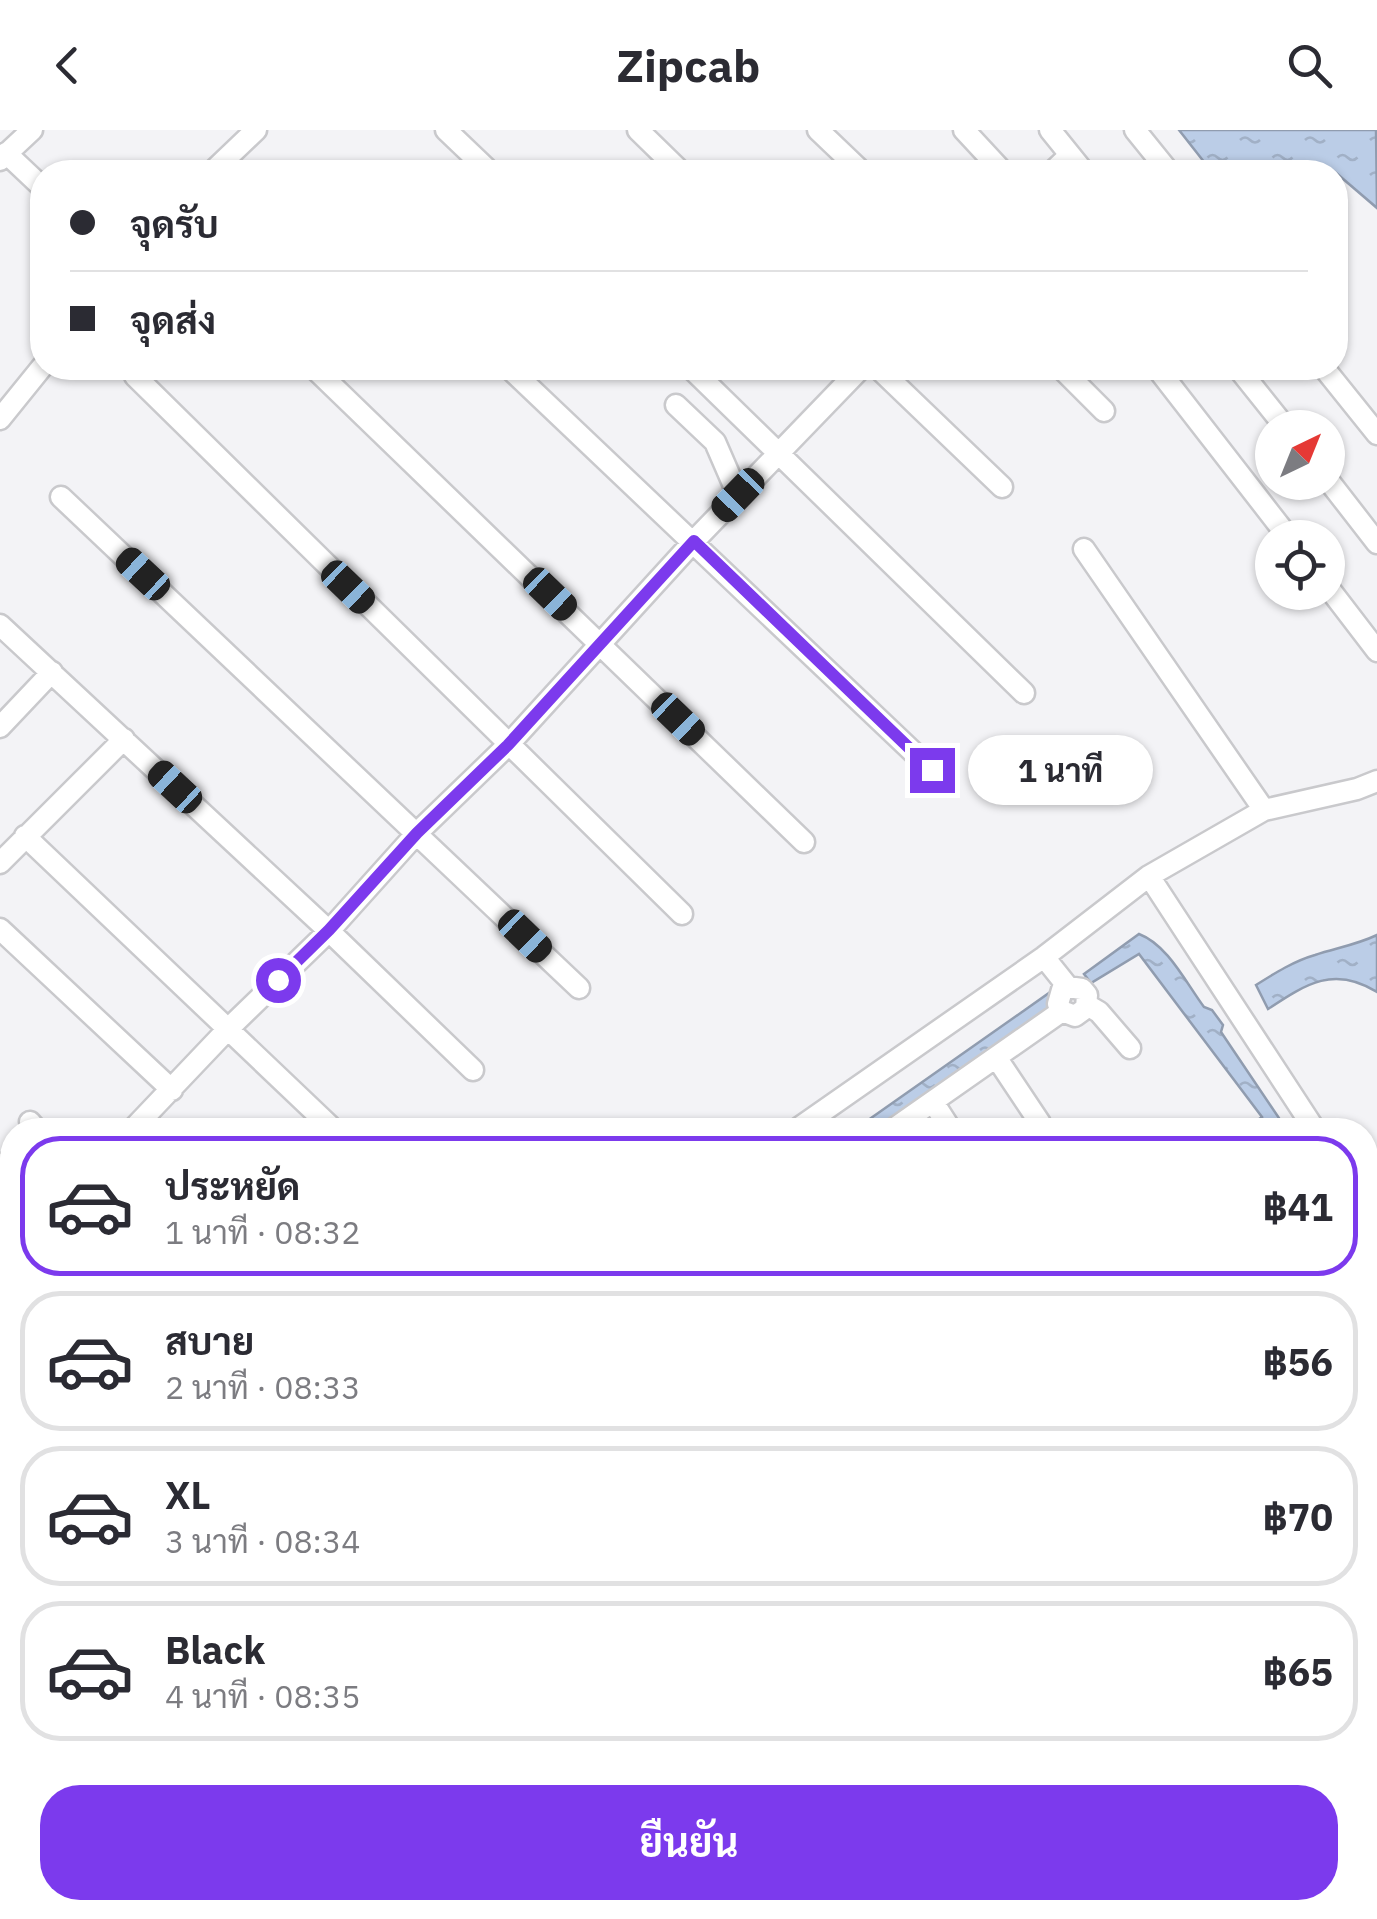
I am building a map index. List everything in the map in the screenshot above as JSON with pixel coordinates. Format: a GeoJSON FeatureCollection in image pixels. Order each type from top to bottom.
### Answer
{"type":"FeatureCollection","features":[{"type":"Feature","properties":{"kind":"street"},"geometry":{"type":"LineString","coordinates":[[30,177],[3,157],[32,130]]}},
{"type":"Feature","properties":{"kind":"street"},"geometry":{"type":"LineString","coordinates":[[225,160],[256,130]]}},
{"type":"Feature","properties":{"kind":"street"},"geometry":{"type":"LineString","coordinates":[[446,130],[477,160]]}},
{"type":"Feature","properties":{"kind":"street"},"geometry":{"type":"LineString","coordinates":[[638,130],[668,160]]}},
{"type":"Feature","properties":{"kind":"street"},"geometry":{"type":"LineString","coordinates":[[818,130],[849,160]]}},
{"type":"Feature","properties":{"kind":"street"},"geometry":{"type":"LineString","coordinates":[[964,130],[992,160]]}},
{"type":"Feature","properties":{"kind":"street"},"geometry":{"type":"LineString","coordinates":[[1050,130],[1074,160]]}},
{"type":"Feature","properties":{"kind":"street"},"geometry":{"type":"LineString","coordinates":[[1135,130],[1159,160]]}},
{"type":"Feature","properties":{"kind":"street"},"geometry":{"type":"LineString","coordinates":[[0,419],[32,380]]}},
{"type":"Feature","properties":{"kind":"street"},"geometry":{"type":"LineString","coordinates":[[139,380],[682,914]]}},
{"type":"Feature","properties":{"kind":"street"},"geometry":{"type":"LineString","coordinates":[[326,380],[804,842]]}},
{"type":"Feature","properties":{"kind":"street"},"geometry":{"type":"LineString","coordinates":[[522,380],[932,770]]}},
{"type":"Feature","properties":{"kind":"street"},"geometry":{"type":"LineString","coordinates":[[704,380],[1024,693]]}},
{"type":"Feature","properties":{"kind":"street"},"geometry":{"type":"LineString","coordinates":[[146,1118],[228,1029],[329,930],[417,833],[508,745],[694,541],[849,380]]}},
{"type":"Feature","properties":{"kind":"street"},"geometry":{"type":"LineString","coordinates":[[891,380],[1002,487]]}},
{"type":"Feature","properties":{"kind":"street"},"geometry":{"type":"LineString","coordinates":[[1073,380],[1104,411]]}},
{"type":"Feature","properties":{"kind":"street"},"geometry":{"type":"LineString","coordinates":[[1166,380],[1275,520]]}},
{"type":"Feature","properties":{"kind":"street"},"geometry":{"type":"LineString","coordinates":[[1248,380],[1272,410]]}},
{"type":"Feature","properties":{"kind":"street"},"geometry":{"type":"LineString","coordinates":[[1334,380],[1374,426]]}},
{"type":"Feature","properties":{"kind":"street"},"geometry":{"type":"LineString","coordinates":[[676,405],[714,442],[738,495]]}},
{"type":"Feature","properties":{"kind":"street"},"geometry":{"type":"LineString","coordinates":[[61,497],[579,988]]}},
{"type":"Feature","properties":{"kind":"street"},"geometry":{"type":"LineString","coordinates":[[1344,500],[1377,542]]}},
{"type":"Feature","properties":{"kind":"street"},"geometry":{"type":"LineString","coordinates":[[1084,550],[1264,810]]}},
{"type":"Feature","properties":{"kind":"street"},"geometry":{"type":"LineString","coordinates":[[1345,609],[1377,651]]}},
{"type":"Feature","properties":{"kind":"street"},"geometry":{"type":"LineString","coordinates":[[0,625],[329,930],[473,1070]]}},
{"type":"Feature","properties":{"kind":"street"},"geometry":{"type":"LineString","coordinates":[[0,726],[52,672]]}},
{"type":"Feature","properties":{"kind":"street"},"geometry":{"type":"LineString","coordinates":[[124,740],[10,846],[228,1029],[321,1118]]}},
{"type":"Feature","properties":{"kind":"street"},"geometry":{"type":"LineString","coordinates":[[813,1118],[1044,957],[1148,876],[1264,810],[1358,790],[1377,781]]}},
{"type":"Feature","properties":{"kind":"street"},"geometry":{"type":"LineString","coordinates":[[1148,876],[1308,1118]]}},
{"type":"Feature","properties":{"kind":"street"},"geometry":{"type":"LineString","coordinates":[[0,929],[172,1090]]}},
{"type":"Feature","properties":{"kind":"street"},"geometry":{"type":"LineString","coordinates":[[1044,957],[1068,986],[1087,994],[1087,1005],[1081,1014],[1074,1016],[1062,1011]]}},
{"type":"Feature","properties":{"kind":"street"},"geometry":{"type":"LineString","coordinates":[[1062,1011],[1058,997],[1068,986]]}},
{"type":"Feature","properties":{"kind":"street"},"geometry":{"type":"LineString","coordinates":[[1087,1005],[1099,1012],[1130,1048]]}},
{"type":"Feature","properties":{"kind":"street"},"geometry":{"type":"LineString","coordinates":[[910,1118],[1062,1011]]}},
{"type":"Feature","properties":{"kind":"street"},"geometry":{"type":"LineString","coordinates":[[996,1057],[1037,1118]]}},
{"type":"Feature","properties":{"kind":"street"},"geometry":{"type":"LineString","coordinates":[[933,1102],[944,1118]]}},
{"type":"Feature","properties":{"kind":"water"},"geometry":{"type":"Polygon","coordinates":[[[1179,130],[1376,130],[1377,208],[1348,183],[1348,160],[1203,160],[1179,130]]]}},
{"type":"Feature","properties":{"kind":"water"},"geometry":{"type":"Polygon","coordinates":[[[1139,934],[1149,939],[1168,956],[1204,1007],[1212,1010],[1223,1025],[1221,1032],[1279,1118],[1261,1118],[1139,954],[1091,983],[1084,974],[1139,934]]]}},
{"type":"Feature","properties":{"kind":"water"},"geometry":{"type":"Polygon","coordinates":[[[1377,935],[1377,992],[1347,980],[1321,981],[1268,1009],[1256,985],[1300,961],[1377,935]]]}},
{"type":"Feature","properties":{"kind":"water"},"geometry":{"type":"Polygon","coordinates":[[[1049,993],[1055,995],[1057,1004],[903,1118],[871,1118],[1049,993]]]}},
{"type":"Feature","properties":{"kind":"route"},"geometry":{"type":"LineString","coordinates":[[278,980],[417,833],[508,745],[694,541],[932,770]]}}]}
